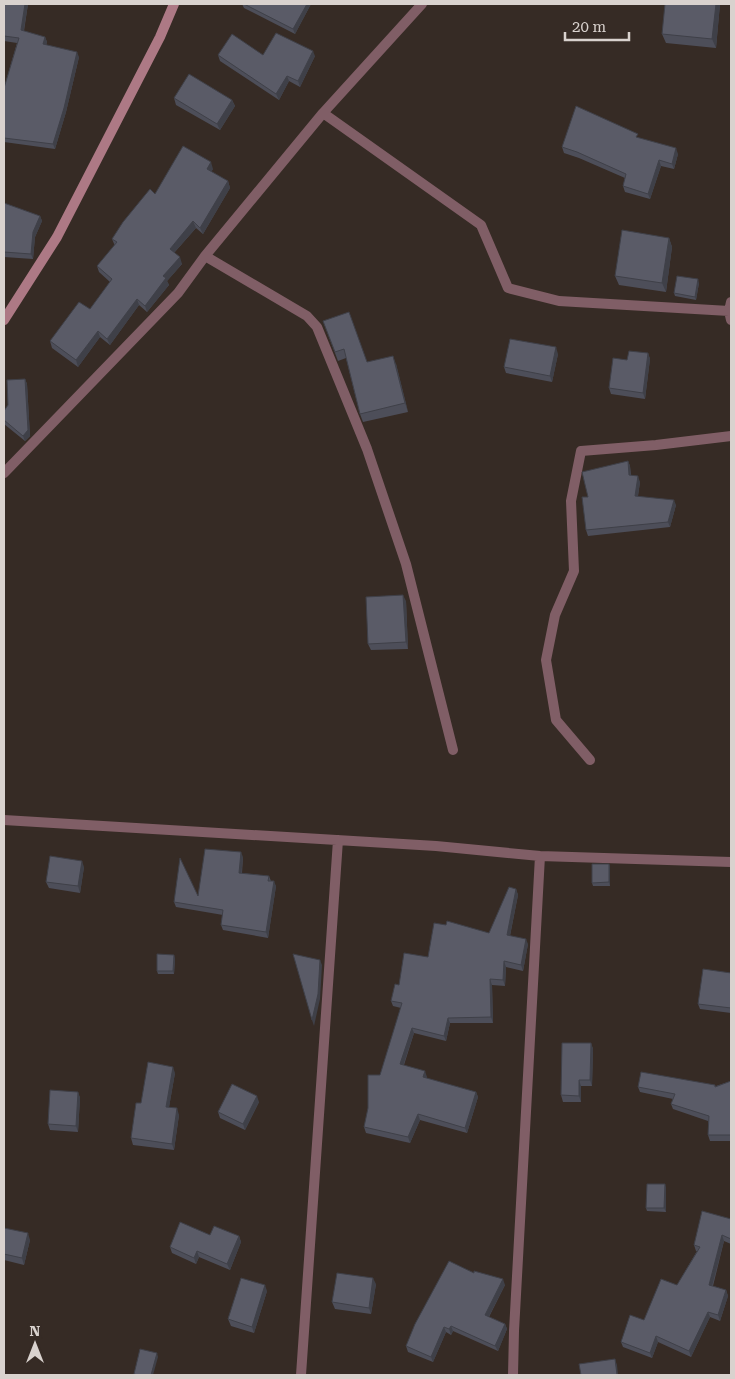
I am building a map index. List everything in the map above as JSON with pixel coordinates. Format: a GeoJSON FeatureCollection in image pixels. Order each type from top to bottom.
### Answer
{"type":"FeatureCollection","features":[{"type":"Feature","properties":{"kind":"street"},"geometry":{"type":"LineString","coordinates":[[4,320],[56,237],[160,37],[174,4]]}},
{"type":"Feature","properties":{"kind":"street"},"geometry":{"type":"LineString","coordinates":[[4,473],[178,292],[205,256],[323,113],[422,4]]}},
{"type":"Feature","properties":{"kind":"street"},"geometry":{"type":"LineString","coordinates":[[323,113],[481,225],[508,288],[559,301],[730,311]]}},
{"type":"Feature","properties":{"kind":"street"},"geometry":{"type":"LineString","coordinates":[[205,256],[307,316],[317,327],[367,449],[406,564],[453,750]]}},
{"type":"Feature","properties":{"kind":"street"},"geometry":{"type":"LineString","coordinates":[[590,760],[556,720],[546,660],[554,615],[574,571],[571,501],[580,450],[656,445],[731,436]]}},
{"type":"Feature","properties":{"kind":"street"},"geometry":{"type":"LineString","coordinates":[[4,820],[436,846],[540,856],[731,862]]}},
{"type":"Feature","properties":{"kind":"street"},"geometry":{"type":"LineString","coordinates":[[301,1375],[338,840]]}},
{"type":"Feature","properties":{"kind":"street"},"geometry":{"type":"LineString","coordinates":[[513,1375],[514,1321],[540,856]]}},
{"type":"Feature","properties":{"kind":"building"},"geometry":{"type":"Polygon","coordinates":[[[4,4],[25,4],[21,30],[45,37],[43,44],[77,52],[64,108],[53,144],[4,138],[4,88],[19,38],[4,36],[4,4]]]}},
{"type":"Feature","properties":{"kind":"building"},"geometry":{"type":"Polygon","coordinates":[[[244,4],[307,4],[293,29],[244,4]]]}},
{"type":"Feature","properties":{"kind":"building"},"geometry":{"type":"Polygon","coordinates":[[[665,4],[716,4],[712,39],[662,34],[665,4]]]}},
{"type":"Feature","properties":{"kind":"building"},"geometry":{"type":"Polygon","coordinates":[[[276,33],[313,51],[298,81],[287,76],[276,94],[218,55],[232,34],[263,55],[276,33]]]}},
{"type":"Feature","properties":{"kind":"building"},"geometry":{"type":"Polygon","coordinates":[[[189,74],[232,100],[217,124],[174,98],[189,74]]]}},
{"type":"Feature","properties":{"kind":"building"},"geometry":{"type":"Polygon","coordinates":[[[576,106],[638,134],[636,137],[676,148],[672,164],[659,160],[648,194],[623,186],[626,174],[562,147],[576,106]]]}},
{"type":"Feature","properties":{"kind":"building"},"geometry":{"type":"Polygon","coordinates":[[[183,146],[211,162],[207,169],[228,181],[200,228],[193,221],[170,249],[180,257],[163,276],[166,278],[145,306],[137,299],[107,339],[98,331],[76,360],[50,341],[79,302],[90,309],[112,279],[97,266],[117,242],[112,239],[123,222],[150,189],[155,194],[183,146]]]}},
{"type":"Feature","properties":{"kind":"building"},"geometry":{"type":"Polygon","coordinates":[[[4,203],[40,216],[33,232],[31,254],[4,252],[4,203]]]}},
{"type":"Feature","properties":{"kind":"building"},"geometry":{"type":"Polygon","coordinates":[[[622,230],[669,238],[662,283],[615,276],[622,230]]]}},
{"type":"Feature","properties":{"kind":"building"},"geometry":{"type":"Polygon","coordinates":[[[677,276],[698,279],[695,297],[674,293],[677,276]]]}},
{"type":"Feature","properties":{"kind":"building"},"geometry":{"type":"Polygon","coordinates":[[[349,312],[367,362],[393,356],[405,403],[360,414],[344,349],[335,352],[323,321],[349,312]]]}},
{"type":"Feature","properties":{"kind":"building"},"geometry":{"type":"Polygon","coordinates":[[[510,339],[556,347],[550,376],[504,367],[510,339]]]}},
{"type":"Feature","properties":{"kind":"building"},"geometry":{"type":"Polygon","coordinates":[[[629,351],[648,353],[643,393],[609,388],[613,358],[627,360],[629,351]]]}},
{"type":"Feature","properties":{"kind":"building"},"geometry":{"type":"Polygon","coordinates":[[[25,379],[28,430],[23,436],[4,420],[4,411],[8,405],[7,380],[25,379]]]}},
{"type":"Feature","properties":{"kind":"building"},"geometry":{"type":"Polygon","coordinates":[[[628,461],[629,475],[638,476],[635,496],[674,500],[668,522],[586,530],[582,497],[588,497],[582,472],[628,461]]]}},
{"type":"Feature","properties":{"kind":"building"},"geometry":{"type":"Polygon","coordinates":[[[403,595],[406,642],[368,644],[366,597],[403,595]]]}},
{"type":"Feature","properties":{"kind":"building"},"geometry":{"type":"Polygon","coordinates":[[[205,849],[241,852],[239,873],[269,876],[268,881],[274,881],[266,932],[221,925],[223,910],[174,902],[180,858],[198,896],[205,849]]]}},
{"type":"Feature","properties":{"kind":"building"},"geometry":{"type":"Polygon","coordinates":[[[50,856],[82,861],[78,886],[46,882],[50,856]]]}},
{"type":"Feature","properties":{"kind":"building"},"geometry":{"type":"Polygon","coordinates":[[[592,864],[609,864],[609,882],[592,883],[592,864]]]}},
{"type":"Feature","properties":{"kind":"building"},"geometry":{"type":"Polygon","coordinates":[[[509,887],[516,889],[507,935],[526,939],[521,965],[504,961],[503,980],[490,979],[491,1017],[448,1018],[444,1036],[412,1028],[400,1064],[425,1071],[423,1077],[476,1092],[465,1128],[418,1114],[408,1137],[364,1127],[368,1108],[368,1075],[380,1075],[402,1003],[391,1001],[395,984],[399,985],[404,953],[428,957],[434,923],[446,925],[447,921],[489,933],[509,887]]]}},
{"type":"Feature","properties":{"kind":"building"},"geometry":{"type":"Polygon","coordinates":[[[157,954],[174,955],[173,971],[157,971],[157,954]]]}},
{"type":"Feature","properties":{"kind":"building"},"geometry":{"type":"Polygon","coordinates":[[[293,954],[320,960],[318,994],[312,1020],[293,954]]]}},
{"type":"Feature","properties":{"kind":"building"},"geometry":{"type":"Polygon","coordinates":[[[703,969],[731,973],[731,1008],[698,1004],[703,969]]]}},
{"type":"Feature","properties":{"kind":"building"},"geometry":{"type":"Polygon","coordinates":[[[562,1043],[591,1043],[590,1080],[579,1080],[579,1096],[561,1095],[562,1043]]]}},
{"type":"Feature","properties":{"kind":"building"},"geometry":{"type":"Polygon","coordinates":[[[148,1062],[173,1067],[166,1107],[177,1108],[172,1144],[131,1138],[136,1103],[141,1103],[148,1062]]]}},
{"type":"Feature","properties":{"kind":"building"},"geometry":{"type":"Polygon","coordinates":[[[641,1072],[715,1085],[715,1087],[731,1081],[731,1135],[708,1135],[709,1116],[671,1104],[675,1094],[638,1087],[641,1072]]]}},
{"type":"Feature","properties":{"kind":"building"},"geometry":{"type":"Polygon","coordinates":[[[232,1084],[257,1096],[243,1124],[218,1112],[232,1084]]]}},
{"type":"Feature","properties":{"kind":"building"},"geometry":{"type":"Polygon","coordinates":[[[50,1090],[78,1092],[76,1126],[48,1124],[50,1090]]]}},
{"type":"Feature","properties":{"kind":"building"},"geometry":{"type":"Polygon","coordinates":[[[647,1184],[665,1184],[664,1208],[646,1208],[647,1184]]]}},
{"type":"Feature","properties":{"kind":"building"},"geometry":{"type":"Polygon","coordinates":[[[702,1211],[731,1219],[731,1239],[722,1235],[709,1285],[726,1290],[718,1315],[708,1312],[689,1351],[656,1336],[650,1353],[621,1342],[630,1315],[644,1320],[661,1279],[677,1285],[700,1247],[694,1245],[702,1211]]]}},
{"type":"Feature","properties":{"kind":"building"},"geometry":{"type":"Polygon","coordinates":[[[180,1222],[210,1235],[214,1226],[239,1236],[227,1264],[197,1251],[194,1258],[170,1247],[180,1222]]]}},
{"type":"Feature","properties":{"kind":"building"},"geometry":{"type":"Polygon","coordinates":[[[4,1228],[28,1233],[22,1258],[4,1254],[4,1228]]]}},
{"type":"Feature","properties":{"kind":"building"},"geometry":{"type":"Polygon","coordinates":[[[449,1261],[474,1273],[474,1271],[503,1279],[485,1315],[505,1324],[495,1346],[451,1326],[449,1329],[444,1327],[431,1357],[406,1346],[415,1324],[449,1261]]]}},
{"type":"Feature","properties":{"kind":"building"},"geometry":{"type":"Polygon","coordinates":[[[337,1273],[373,1278],[369,1308],[332,1302],[337,1273]]]}},
{"type":"Feature","properties":{"kind":"building"},"geometry":{"type":"Polygon","coordinates":[[[241,1278],[265,1285],[252,1327],[228,1319],[241,1278]]]}},
{"type":"Feature","properties":{"kind":"building"},"geometry":{"type":"Polygon","coordinates":[[[140,1349],[157,1353],[151,1375],[134,1374],[140,1349]]]}},
{"type":"Feature","properties":{"kind":"building"},"geometry":{"type":"Polygon","coordinates":[[[615,1359],[617,1375],[581,1375],[579,1364],[615,1359]]]}}]}
